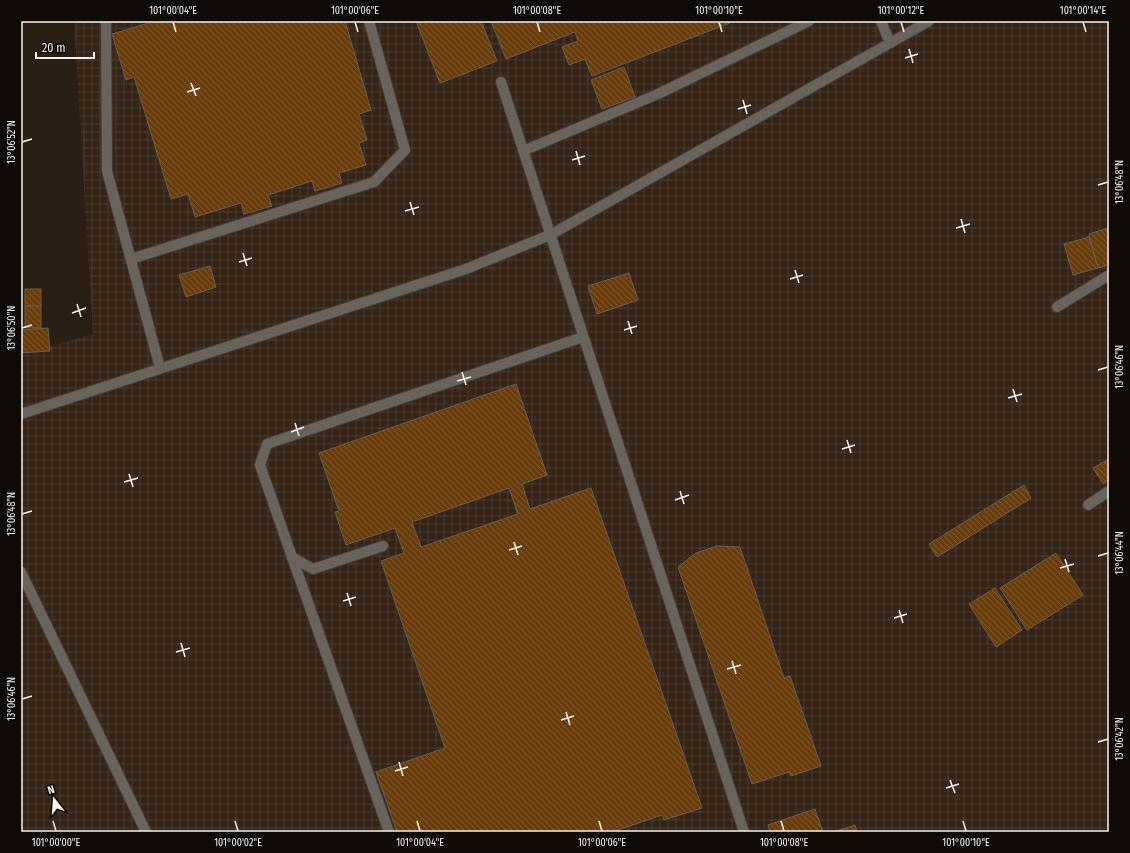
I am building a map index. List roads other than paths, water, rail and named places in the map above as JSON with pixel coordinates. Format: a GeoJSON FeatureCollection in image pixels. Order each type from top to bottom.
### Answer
{"type":"FeatureCollection","features":[{"type":"Feature","properties":{"kind":"street"},"geometry":{"type":"LineString","coordinates":[[106,21],[107,171],[160,368]]}},
{"type":"Feature","properties":{"kind":"street"},"geometry":{"type":"LineString","coordinates":[[131,259],[374,182],[405,150],[368,21]]}},
{"type":"Feature","properties":{"kind":"street"},"geometry":{"type":"LineString","coordinates":[[523,151],[658,94],[809,21]]}},
{"type":"Feature","properties":{"kind":"street"},"geometry":{"type":"LineString","coordinates":[[881,21],[890,43]]}},
{"type":"Feature","properties":{"kind":"street"},"geometry":{"type":"LineString","coordinates":[[21,414],[466,269],[550,235],[929,21]]}},
{"type":"Feature","properties":{"kind":"street"},"geometry":{"type":"LineString","coordinates":[[501,82],[744,832]]}},
{"type":"Feature","properties":{"kind":"street"},"geometry":{"type":"LineString","coordinates":[[1057,307],[1109,275]]}},
{"type":"Feature","properties":{"kind":"street"},"geometry":{"type":"LineString","coordinates":[[389,832],[260,465],[267,444],[583,337]]}},
{"type":"Feature","properties":{"kind":"street"},"geometry":{"type":"LineString","coordinates":[[1088,504],[1109,491]]}},
{"type":"Feature","properties":{"kind":"street"},"geometry":{"type":"LineString","coordinates":[[292,557],[313,568],[383,546]]}},
{"type":"Feature","properties":{"kind":"street"},"geometry":{"type":"LineString","coordinates":[[21,572],[146,832]]}}]}
